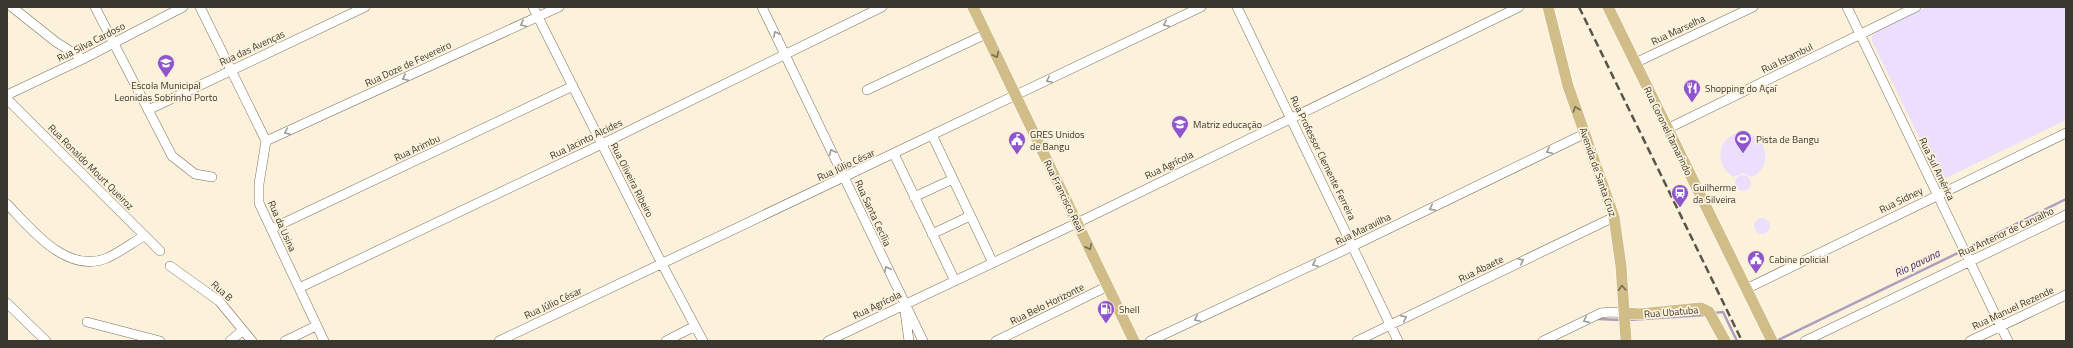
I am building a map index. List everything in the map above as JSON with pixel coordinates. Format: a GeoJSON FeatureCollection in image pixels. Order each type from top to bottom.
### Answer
{"type":"FeatureCollection","features":[{"type":"Feature","properties":{"kind":"main road","name":"Rua Francisco Real"},"geometry":{"type":"LineString","coordinates":[[973,7],[1134,341]]}},
{"type":"Feature","properties":{"kind":"main road","name":"Avenida de Santa Cruz"},"geometry":{"type":"LineString","coordinates":[[1548,7],[1561,64],[1614,217],[1621,266],[1626,341]]}},
{"type":"Feature","properties":{"kind":"main road","name":"Rua Coronel Tamarindo"},"geometry":{"type":"LineString","coordinates":[[1608,7],[1667,130],[1772,341]]}},
{"type":"Feature","properties":{"kind":"main road","name":"Rua Ubatuba"},"geometry":{"type":"LineString","coordinates":[[1624,313],[1640,314],[1701,308],[1709,312],[1725,341]]}},
{"type":"Feature","properties":{"kind":"street"},"geometry":{"type":"LineString","coordinates":[[12,7],[56,42],[82,59]]}},
{"type":"Feature","properties":{"kind":"street"},"geometry":{"type":"LineString","coordinates":[[95,7],[167,148],[179,163],[195,174],[212,177]]}},
{"type":"Feature","properties":{"kind":"street","name":"Rua Silva Cardoso"},"geometry":{"type":"LineString","coordinates":[[7,95],[82,59],[183,7]]}},
{"type":"Feature","properties":{"kind":"street"},"geometry":{"type":"LineString","coordinates":[[200,7],[266,141]]}},
{"type":"Feature","properties":{"kind":"street","name":"Rua das Avenças"},"geometry":{"type":"LineString","coordinates":[[148,110],[365,7]]}},
{"type":"Feature","properties":{"kind":"street","name":"Rua Oliveira Ribeiro"},"geometry":{"type":"LineString","coordinates":[[533,7],[662,264],[703,341]]}},
{"type":"Feature","properties":{"kind":"street","name":"Rua Doze de Fevereiro"},"geometry":{"type":"LineString","coordinates":[[266,141],[558,7]]}},
{"type":"Feature","properties":{"kind":"street","name":"Rua Santa Cecília"},"geometry":{"type":"LineString","coordinates":[[762,7],[923,341]]}},
{"type":"Feature","properties":{"kind":"street","name":"Rua Jacinto Alcides"},"geometry":{"type":"LineString","coordinates":[[299,288],[602,144],[882,7]]}},
{"type":"Feature","properties":{"kind":"street","name":"Rua Júlio César"},"geometry":{"type":"LineString","coordinates":[[499,341],[1201,7]]}},
{"type":"Feature","properties":{"kind":"street","name":"Rua Professor Clemente Ferreira"},"geometry":{"type":"LineString","coordinates":[[1237,7],[1398,341]]}},
{"type":"Feature","properties":{"kind":"street","name":"Rua Agrícola"},"geometry":{"type":"LineString","coordinates":[[828,341],[1077,223],[1519,7]]}},
{"type":"Feature","properties":{"kind":"street","name":"Rua Marselha"},"geometry":{"type":"LineString","coordinates":[[1635,63],[1753,7]]}},
{"type":"Feature","properties":{"kind":"street","name":"Rua Sul América"},"geometry":{"type":"LineString","coordinates":[[1848,7],[2008,341]]}},
{"type":"Feature","properties":{"kind":"street","name":"Rua Istambul"},"geometry":{"type":"LineString","coordinates":[[1667,130],[1916,7]]}},
{"type":"Feature","properties":{"kind":"street"},"geometry":{"type":"LineString","coordinates":[[867,90],[986,34]]}},
{"type":"Feature","properties":{"kind":"street","name":"Rua Arimbu"},"geometry":{"type":"LineString","coordinates":[[270,229],[573,86]]}},
{"type":"Feature","properties":{"kind":"street","name":"Rua Ronaldo Mourt Queiroz"},"geometry":{"type":"LineString","coordinates":[[7,99],[160,251]]}},
{"type":"Feature","properties":{"kind":"street","name":"Rua Sidney"},"geometry":{"type":"LineString","coordinates":[[1746,289],[1937,194],[2066,133]]}},
{"type":"Feature","properties":{"kind":"street","name":"Rua Maravilha"},"geometry":{"type":"LineString","coordinates":[[1150,341],[1353,246],[1584,134]]}},
{"type":"Feature","properties":{"kind":"street"},"geometry":{"type":"LineString","coordinates":[[932,135],[993,262]]}},
{"type":"Feature","properties":{"kind":"street","name":"Rua da Usina"},"geometry":{"type":"LineString","coordinates":[[266,141],[258,194],[262,211],[324,341]]}},
{"type":"Feature","properties":{"kind":"street"},"geometry":{"type":"LineString","coordinates":[[894,154],[955,281]]}},
{"type":"Feature","properties":{"kind":"street"},"geometry":{"type":"LineString","coordinates":[[914,197],[953,179]]}},
{"type":"Feature","properties":{"kind":"street"},"geometry":{"type":"LineString","coordinates":[[7,204],[57,251],[75,260],[92,262],[107,258],[144,236]]}},
{"type":"Feature","properties":{"kind":"street","name":"Rua Antenor de Carvalho"},"geometry":{"type":"LineString","coordinates":[[1805,341],[2066,215]]}},
{"type":"Feature","properties":{"kind":"street"},"geometry":{"type":"LineString","coordinates":[[932,234],[970,216]]}},
{"type":"Feature","properties":{"kind":"street","name":"Rua Abaete"},"geometry":{"type":"LineString","coordinates":[[1357,341],[1614,217]]}},
{"type":"Feature","properties":{"kind":"street","name":"Rua B"},"geometry":{"type":"LineString","coordinates":[[170,266],[215,297],[242,331],[252,341]]}},
{"type":"Feature","properties":{"kind":"street","name":"Rua Belo Horizonte"},"geometry":{"type":"LineString","coordinates":[[996,341],[1108,286]]}},
{"type":"Feature","properties":{"kind":"street","name":"Rua Manuel Rezende"},"geometry":{"type":"LineString","coordinates":[[1970,341],[2066,295]]}},
{"type":"Feature","properties":{"kind":"street"},"geometry":{"type":"LineString","coordinates":[[7,303],[46,341]]}},
{"type":"Feature","properties":{"kind":"street"},"geometry":{"type":"LineString","coordinates":[[904,304],[909,341]]}},
{"type":"Feature","properties":{"kind":"street"},"geometry":{"type":"LineString","coordinates":[[1543,341],[1601,313],[1624,313]]}},
{"type":"Feature","properties":{"kind":"street"},"geometry":{"type":"LineString","coordinates":[[87,322],[160,341]]}},
{"type":"Feature","properties":{"kind":"street"},"geometry":{"type":"LineString","coordinates":[[285,341],[316,326]]}},
{"type":"Feature","properties":{"kind":"street"},"geometry":{"type":"LineString","coordinates":[[666,341],[695,326]]}},
{"type":"Feature","properties":{"kind":"street"},"geometry":{"type":"LineString","coordinates":[[230,341],[242,331]]}},
{"type":"Feature","properties":{"kind":"shaded area"},"geometry":{"type":"Polygon","coordinates":[[[1926,7],[2066,7],[2066,120],[1946,178],[1938,176],[1872,41],[1872,36],[1876,31],[1926,7]]]}},
{"type":"Feature","properties":{"kind":"shaded area","name":"Pista de Bangu"},"geometry":{"type":"Polygon","coordinates":[[[1744,132],[1752,134],[1758,139],[1765,152],[1765,159],[1759,172],[1752,177],[1742,173],[1734,177],[1727,172],[1723,165],[1721,150],[1728,138],[1735,134],[1744,132]]]}},
{"type":"Feature","properties":{"kind":"shaded area"},"geometry":{"type":"Polygon","coordinates":[[[1740,175],[1746,175],[1751,180],[1749,189],[1746,191],[1740,191],[1735,186],[1735,180],[1740,175]]]}},
{"type":"Feature","properties":{"kind":"shaded area"},"geometry":{"type":"Polygon","coordinates":[[[1759,218],[1765,218],[1770,223],[1768,232],[1765,234],[1759,234],[1754,229],[1754,223],[1759,218]]]}},
{"type":"Feature","properties":{"kind":"waterway","name":"Rio pavuna"},"geometry":{"type":"LineString","coordinates":[[1966,249],[2066,199]]}},
{"type":"Feature","properties":{"kind":"waterway","name":"Rio pavuna"},"geometry":{"type":"LineString","coordinates":[[1776,341],[1962,251]]}},
{"type":"Feature","properties":{"kind":"waterway","name":"Rio pavuna"},"geometry":{"type":"LineString","coordinates":[[1714,313],[1723,312],[1737,341]]}},
{"type":"Feature","properties":{"kind":"waterway","name":"Rio pavuna"},"geometry":{"type":"LineString","coordinates":[[1628,320],[1705,315]]}},
{"type":"Feature","properties":{"kind":"waterway","name":"Rio pavuna"},"geometry":{"type":"LineString","coordinates":[[1598,319],[1621,320]]}},
{"type":"Feature","properties":{"kind":"railway"},"geometry":{"type":"LineString","coordinates":[[1579,7],[1742,341]]}},
{"type":"Feature","properties":{"kind":"place","name":"Escola Municipal Leonidas Sobrinho Porto"},"geometry":{"type":"Point","coordinates":[166,78]}},
{"type":"Feature","properties":{"kind":"place","name":"Shopping do Açaí"},"geometry":{"type":"Point","coordinates":[1692,103]}},
{"type":"Feature","properties":{"kind":"place","name":"Matriz educação"},"geometry":{"type":"Point","coordinates":[1180,139]}},
{"type":"Feature","properties":{"kind":"place","name":"Pista de Bangu"},"geometry":{"type":"Point","coordinates":[1743,154]}},
{"type":"Feature","properties":{"kind":"place","name":"GRES Unidos de Bangu"},"geometry":{"type":"Point","coordinates":[1017,155]}},
{"type":"Feature","properties":{"kind":"place","name":"Guilherme da Silveira"},"geometry":{"type":"Point","coordinates":[1680,208]}},
{"type":"Feature","properties":{"kind":"place","name":"Cabine policial"},"geometry":{"type":"Point","coordinates":[1756,274]}},
{"type":"Feature","properties":{"kind":"place","name":"Shell"},"geometry":{"type":"Point","coordinates":[1106,324]}}]}
